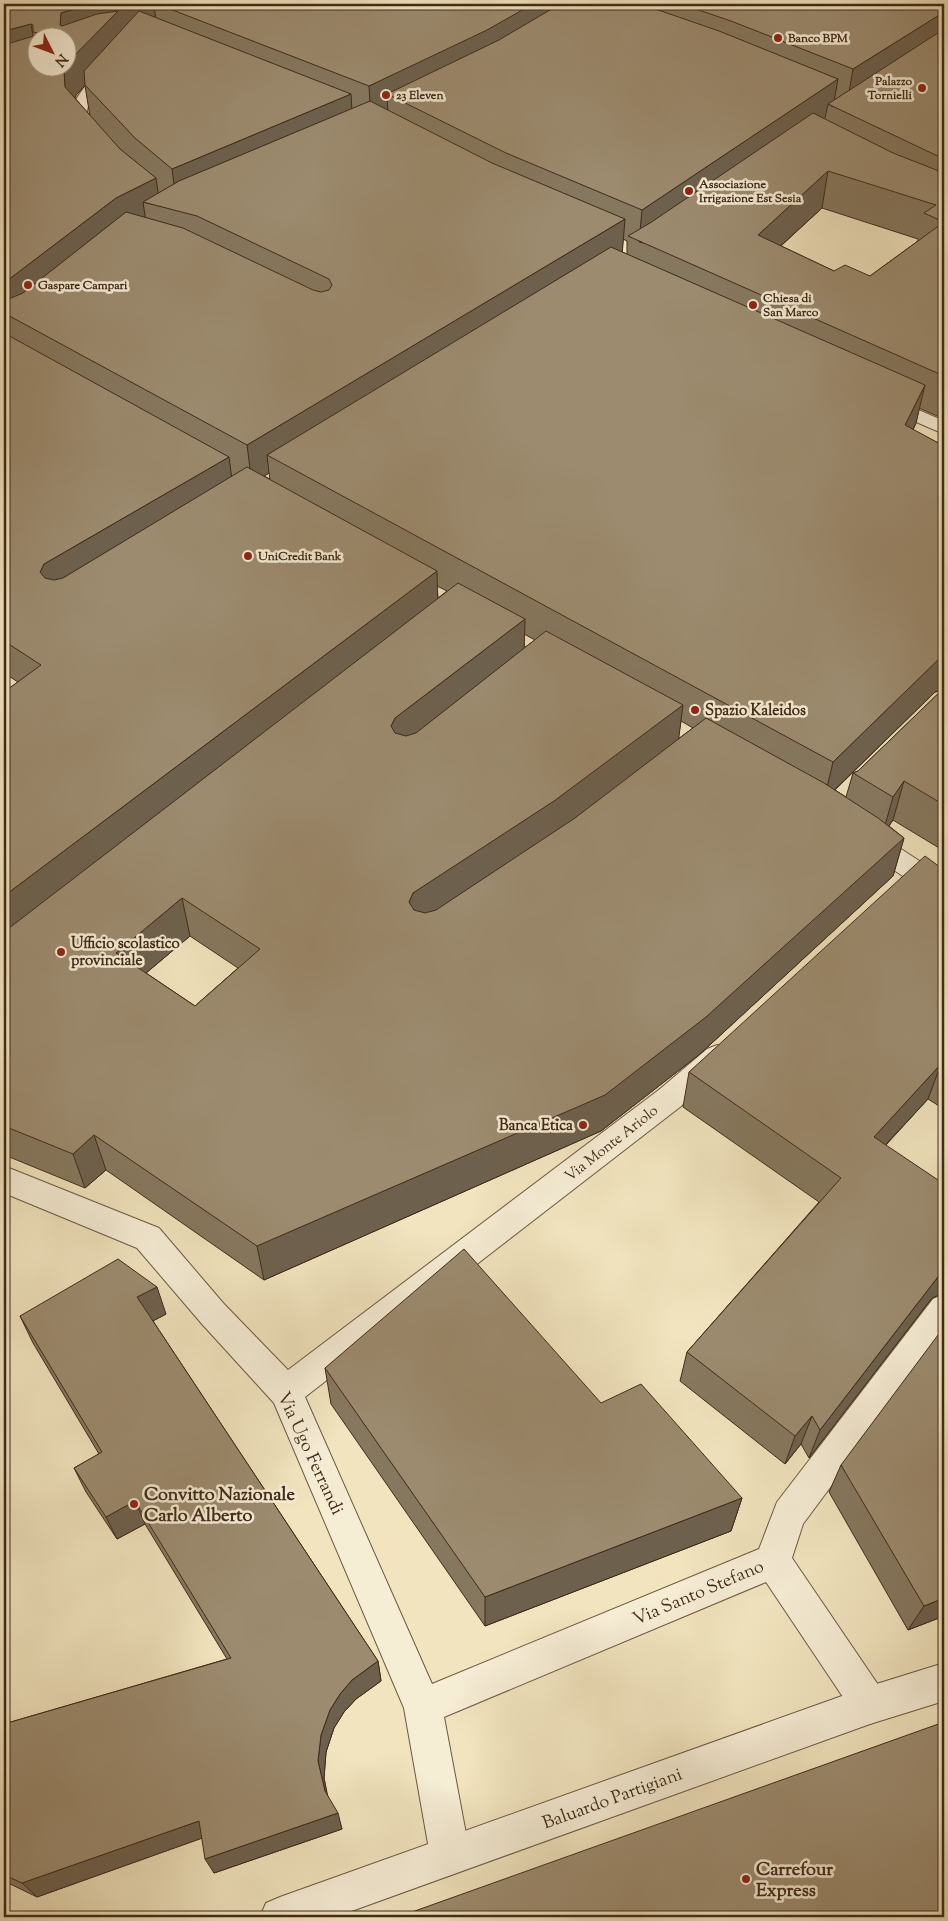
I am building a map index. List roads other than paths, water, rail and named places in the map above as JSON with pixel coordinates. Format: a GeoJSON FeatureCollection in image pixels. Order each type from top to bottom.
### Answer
{"type":"FeatureCollection","features":[{"type":"Feature","properties":{"kind":"street"},"geometry":{"type":"LineString","coordinates":[[107,151],[81,122],[80,106],[84,99],[123,58]]}},
{"type":"Feature","properties":{"kind":"street"},"geometry":{"type":"LineString","coordinates":[[864,392],[944,428]]}},
{"type":"Feature","properties":{"kind":"street"},"geometry":{"type":"LineString","coordinates":[[842,824],[918,871],[944,890]]}},
{"type":"Feature","properties":{"kind":"street"},"geometry":{"type":"LineString","coordinates":[[896,891],[918,871]]}},
{"type":"Feature","properties":{"kind":"street","name":"Via Monte Ariolo"},"geometry":{"type":"LineString","coordinates":[[286,1392],[670,1098],[732,1043]]}},
{"type":"Feature","properties":{"kind":"street","name":"Via Ugo Ferrandi"},"geometry":{"type":"LineString","coordinates":[[4,1179],[148,1238],[213,1314],[286,1392],[423,1707],[450,1855]]}},
{"type":"Feature","properties":{"kind":"street","name":"Via Santo Stefano"},"geometry":{"type":"LineString","coordinates":[[423,1707],[773,1561],[789,1514],[944,1309]]}},
{"type":"Feature","properties":{"kind":"street"},"geometry":{"type":"LineString","coordinates":[[773,1561],[870,1705]]}},
{"type":"Feature","properties":{"kind":"street","name":"Baluardo Partigiani"},"geometry":{"type":"LineString","coordinates":[[280,1917],[870,1705],[944,1682]]}},
{"type":"Feature","properties":{"kind":"place","name":"Banco BPM"},"geometry":{"type":"Point","coordinates":[778,38]}},
{"type":"Feature","properties":{"kind":"place","name":"Palazzo Tornielli"},"geometry":{"type":"Point","coordinates":[922,88]}},
{"type":"Feature","properties":{"kind":"place","name":"23 Eleven"},"geometry":{"type":"Point","coordinates":[386,95]}},
{"type":"Feature","properties":{"kind":"place","name":"Associazione Irrigazione Est Sesia"},"geometry":{"type":"Point","coordinates":[689,191]}},
{"type":"Feature","properties":{"kind":"place","name":"Gaspare Campari"},"geometry":{"type":"Point","coordinates":[28,285]}},
{"type":"Feature","properties":{"kind":"place","name":"Chiesa di San Marco"},"geometry":{"type":"Point","coordinates":[753,305]}},
{"type":"Feature","properties":{"kind":"place","name":"UniCredit Bank"},"geometry":{"type":"Point","coordinates":[248,556]}},
{"type":"Feature","properties":{"kind":"place","name":"Spazio Kaleidos"},"geometry":{"type":"Point","coordinates":[695,710]}},
{"type":"Feature","properties":{"kind":"place","name":"Ufficio scolastico provinciale"},"geometry":{"type":"Point","coordinates":[61,952]}},
{"type":"Feature","properties":{"kind":"place","name":"Banca Etica"},"geometry":{"type":"Point","coordinates":[583,1125]}},
{"type":"Feature","properties":{"kind":"place","name":"Convitto Nazionale Carlo Alberto"},"geometry":{"type":"Point","coordinates":[134,1504]}},
{"type":"Feature","properties":{"kind":"place","name":"Carrefour Express"},"geometry":{"type":"Point","coordinates":[746,1879]}}]}
